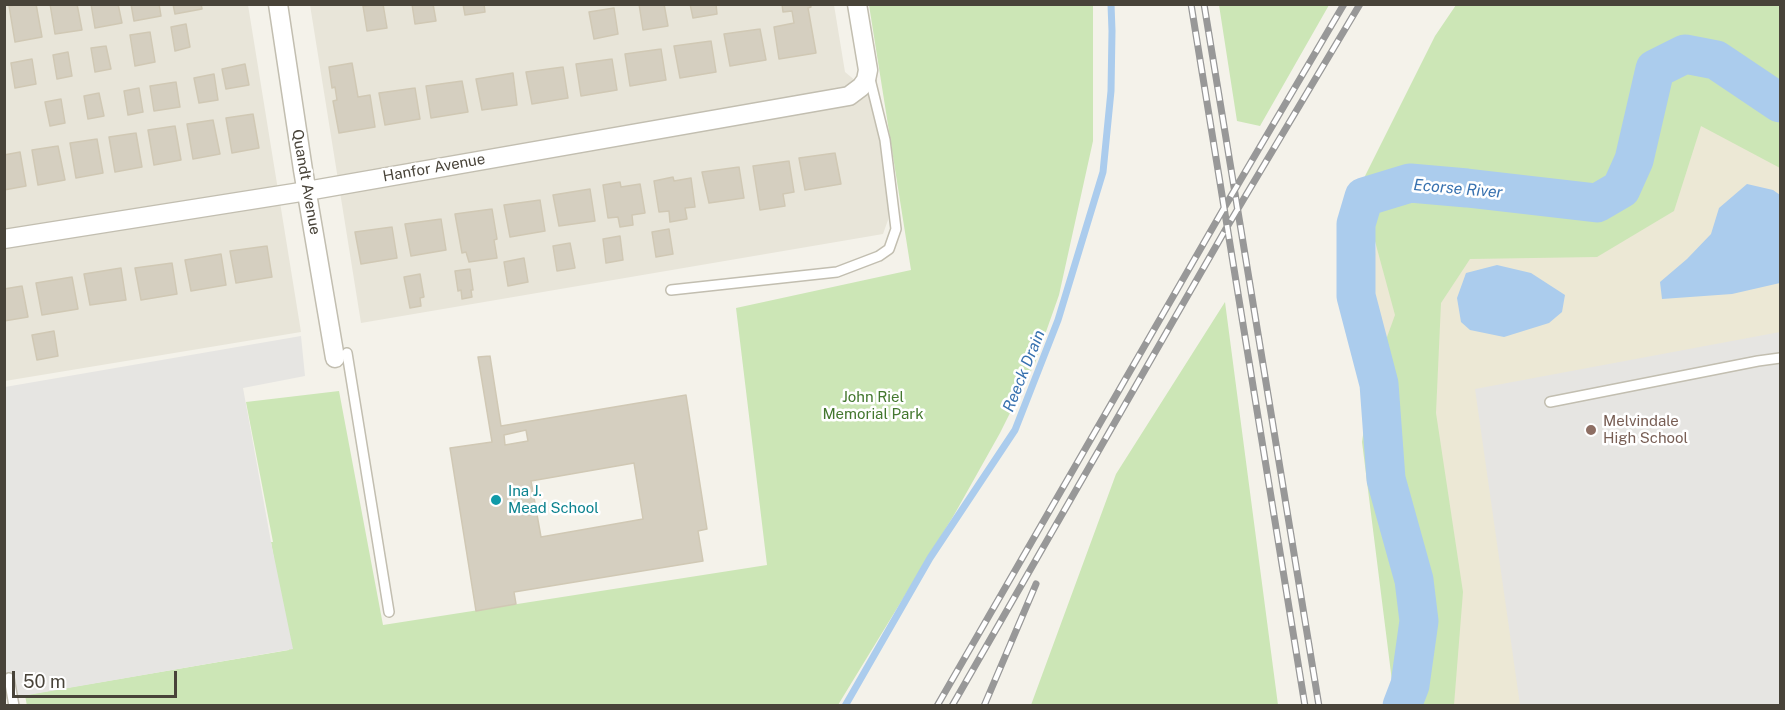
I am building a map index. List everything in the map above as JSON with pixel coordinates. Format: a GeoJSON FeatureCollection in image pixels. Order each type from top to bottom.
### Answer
{"type":"FeatureCollection","features":[{"type":"Feature","properties":{"kind":"street","name":"Quandt Avenue"},"geometry":{"type":"LineString","coordinates":[[278,4],[307,190],[341,355]]}},
{"type":"Feature","properties":{"kind":"street"},"geometry":{"type":"LineString","coordinates":[[857,4],[864,78]]}},
{"type":"Feature","properties":{"kind":"street","name":"Hanfor Avenue"},"geometry":{"type":"LineString","coordinates":[[4,238],[307,190],[849,96],[864,78]]}},
{"type":"Feature","properties":{"kind":"lane"},"geometry":{"type":"LineString","coordinates":[[671,290],[837,272],[879,256],[889,249],[896,229],[885,140],[864,78]]}},
{"type":"Feature","properties":{"kind":"lane"},"geometry":{"type":"LineString","coordinates":[[341,355],[389,612]]}},
{"type":"Feature","properties":{"kind":"lane"},"geometry":{"type":"LineString","coordinates":[[1550,402],[1758,360],[1780,358]]}},
{"type":"Feature","properties":{"kind":"lane"},"geometry":{"type":"LineString","coordinates":[[9,678],[14,705]]}},
{"type":"Feature","properties":{"kind":"shaded area"},"geometry":{"type":"Polygon","coordinates":[[[5,5],[248,5],[301,332],[5,381],[5,5]]]}},
{"type":"Feature","properties":{"kind":"shaded area"},"geometry":{"type":"Polygon","coordinates":[[[310,5],[834,5],[845,72],[874,96],[889,202],[888,220],[883,234],[361,323],[310,5]]]}},
{"type":"Feature","properties":{"kind":"shaded area","name":"Melvindale High School"},"geometry":{"type":"Polygon","coordinates":[[[1676,79],[1780,122],[1780,705],[1431,705],[1400,383],[1371,295],[1379,214],[1676,79]]]}},
{"type":"Feature","properties":{"kind":"shaded area"},"geometry":{"type":"Polygon","coordinates":[[[1780,332],[1780,705],[1520,705],[1475,389],[1780,332]]]}},
{"type":"Feature","properties":{"kind":"shaded area"},"geometry":{"type":"Polygon","coordinates":[[[301,336],[305,376],[243,388],[293,649],[5,699],[5,387],[301,336]]]}},
{"type":"Feature","properties":{"kind":"green space","name":"John Riel Memorial Park"},"geometry":{"type":"Polygon","coordinates":[[[869,5],[1093,5],[1093,141],[1059,295],[1035,363],[1000,433],[954,515],[838,705],[27,706],[25,695],[289,650],[271,542],[273,542],[246,402],[339,391],[383,625],[767,565],[736,308],[911,270],[869,5]]]}},
{"type":"Feature","properties":{"kind":"green space"},"geometry":{"type":"Polygon","coordinates":[[[1219,5],[1329,5],[1260,126],[1237,121],[1219,5]]]}},
{"type":"Feature","properties":{"kind":"green space"},"geometry":{"type":"Polygon","coordinates":[[[1456,5],[1780,5],[1780,168],[1701,126],[1674,211],[1597,257],[1470,259],[1441,303],[1436,413],[1463,592],[1454,705],[1395,705],[1362,442],[1371,381],[1395,315],[1360,186],[1435,36],[1456,5]]]}},
{"type":"Feature","properties":{"kind":"green space"},"geometry":{"type":"Polygon","coordinates":[[[1225,302],[1278,705],[1031,705],[1116,474],[1225,302]]]}},
{"type":"Feature","properties":{"kind":"water"},"geometry":{"type":"Polygon","coordinates":[[[1747,184],[1773,190],[1780,195],[1780,283],[1732,294],[1662,299],[1660,282],[1711,234],[1719,208],[1747,184]]]}},
{"type":"Feature","properties":{"kind":"water"},"geometry":{"type":"Polygon","coordinates":[[[1497,265],[1531,273],[1565,295],[1562,312],[1549,323],[1504,337],[1470,330],[1461,322],[1457,298],[1466,273],[1497,265]]]}},
{"type":"Feature","properties":{"kind":"building"},"geometry":{"type":"Polygon","coordinates":[[[36,4],[42,37],[15,42],[9,6],[36,4]]]}},
{"type":"Feature","properties":{"kind":"building"},"geometry":{"type":"Polygon","coordinates":[[[50,4],[77,4],[82,30],[55,34],[50,4]]]}},
{"type":"Feature","properties":{"kind":"building"},"geometry":{"type":"Polygon","coordinates":[[[91,4],[118,4],[122,23],[95,28],[91,4]]]}},
{"type":"Feature","properties":{"kind":"building"},"geometry":{"type":"Polygon","coordinates":[[[131,4],[159,4],[161,16],[134,21],[131,4]]]}},
{"type":"Feature","properties":{"kind":"building"},"geometry":{"type":"Polygon","coordinates":[[[173,4],[201,4],[202,9],[175,14],[173,4]]]}},
{"type":"Feature","properties":{"kind":"building"},"geometry":{"type":"Polygon","coordinates":[[[383,4],[387,28],[367,31],[363,6],[383,4]]]}},
{"type":"Feature","properties":{"kind":"building"},"geometry":{"type":"Polygon","coordinates":[[[412,4],[433,4],[436,21],[415,24],[412,4]]]}},
{"type":"Feature","properties":{"kind":"building"},"geometry":{"type":"Polygon","coordinates":[[[463,4],[484,4],[485,12],[465,15],[463,4]]]}},
{"type":"Feature","properties":{"kind":"building"},"geometry":{"type":"Polygon","coordinates":[[[639,4],[664,4],[668,26],[643,30],[639,4]]]}},
{"type":"Feature","properties":{"kind":"building"},"geometry":{"type":"Polygon","coordinates":[[[690,4],[716,4],[717,14],[693,18],[690,4]]]}},
{"type":"Feature","properties":{"kind":"building"},"geometry":{"type":"Polygon","coordinates":[[[782,4],[810,4],[811,7],[808,8],[816,53],[779,59],[774,27],[794,23],[792,11],[783,12],[782,4]]]}},
{"type":"Feature","properties":{"kind":"building"},"geometry":{"type":"Polygon","coordinates":[[[614,8],[618,34],[594,39],[589,12],[614,8]]]}},
{"type":"Feature","properties":{"kind":"building"},"geometry":{"type":"Polygon","coordinates":[[[186,24],[190,47],[175,51],[171,27],[186,24]]]}},
{"type":"Feature","properties":{"kind":"building"},"geometry":{"type":"Polygon","coordinates":[[[760,29],[766,60],[730,66],[724,34],[760,29]]]}},
{"type":"Feature","properties":{"kind":"building"},"geometry":{"type":"Polygon","coordinates":[[[150,32],[155,62],[135,66],[130,35],[150,32]]]}},
{"type":"Feature","properties":{"kind":"building"},"geometry":{"type":"Polygon","coordinates":[[[711,41],[716,72],[680,78],[674,46],[711,41]]]}},
{"type":"Feature","properties":{"kind":"building"},"geometry":{"type":"Polygon","coordinates":[[[106,46],[111,69],[95,72],[91,48],[106,46]]]}},
{"type":"Feature","properties":{"kind":"building"},"geometry":{"type":"Polygon","coordinates":[[[661,49],[666,80],[630,86],[625,54],[661,49]]]}},
{"type":"Feature","properties":{"kind":"building"},"geometry":{"type":"Polygon","coordinates":[[[68,52],[72,76],[57,79],[53,55],[68,52]]]}},
{"type":"Feature","properties":{"kind":"building"},"geometry":{"type":"Polygon","coordinates":[[[32,59],[36,84],[15,88],[11,63],[32,59]]]}},
{"type":"Feature","properties":{"kind":"building"},"geometry":{"type":"Polygon","coordinates":[[[612,59],[617,90],[581,96],[576,64],[612,59]]]}},
{"type":"Feature","properties":{"kind":"building"},"geometry":{"type":"Polygon","coordinates":[[[352,63],[358,97],[370,95],[375,127],[339,133],[333,101],[337,100],[335,87],[332,88],[329,67],[352,63]]]}},
{"type":"Feature","properties":{"kind":"building"},"geometry":{"type":"Polygon","coordinates":[[[245,64],[249,85],[226,89],[222,69],[245,64]]]}},
{"type":"Feature","properties":{"kind":"building"},"geometry":{"type":"Polygon","coordinates":[[[563,67],[568,98],[532,104],[526,72],[563,67]]]}},
{"type":"Feature","properties":{"kind":"building"},"geometry":{"type":"Polygon","coordinates":[[[513,73],[517,105],[482,110],[476,79],[513,73]]]}},
{"type":"Feature","properties":{"kind":"building"},"geometry":{"type":"Polygon","coordinates":[[[214,74],[218,100],[199,103],[194,78],[214,74]]]}},
{"type":"Feature","properties":{"kind":"building"},"geometry":{"type":"Polygon","coordinates":[[[462,81],[468,112],[431,118],[426,86],[462,81]]]}},
{"type":"Feature","properties":{"kind":"building"},"geometry":{"type":"Polygon","coordinates":[[[176,82],[180,107],[154,111],[150,86],[176,82]]]}},
{"type":"Feature","properties":{"kind":"building"},"geometry":{"type":"Polygon","coordinates":[[[139,88],[143,112],[128,115],[124,91],[139,88]]]}},
{"type":"Feature","properties":{"kind":"building"},"geometry":{"type":"Polygon","coordinates":[[[415,88],[420,119],[385,125],[379,93],[415,88]]]}},
{"type":"Feature","properties":{"kind":"building"},"geometry":{"type":"Polygon","coordinates":[[[99,93],[104,116],[88,119],[84,96],[99,93]]]}},
{"type":"Feature","properties":{"kind":"building"},"geometry":{"type":"Polygon","coordinates":[[[61,99],[65,123],[50,126],[45,102],[61,99]]]}},
{"type":"Feature","properties":{"kind":"building"},"geometry":{"type":"Polygon","coordinates":[[[253,114],[259,148],[232,153],[226,118],[253,114]]]}},
{"type":"Feature","properties":{"kind":"building"},"geometry":{"type":"Polygon","coordinates":[[[213,120],[220,154],[193,159],[187,124],[213,120]]]}},
{"type":"Feature","properties":{"kind":"building"},"geometry":{"type":"Polygon","coordinates":[[[175,126],[181,160],[154,165],[148,130],[175,126]]]}},
{"type":"Feature","properties":{"kind":"building"},"geometry":{"type":"Polygon","coordinates":[[[136,133],[142,167],[115,172],[109,137],[136,133]]]}},
{"type":"Feature","properties":{"kind":"building"},"geometry":{"type":"Polygon","coordinates":[[[97,139],[103,173],[76,178],[70,143],[97,139]]]}},
{"type":"Feature","properties":{"kind":"building"},"geometry":{"type":"Polygon","coordinates":[[[58,146],[65,180],[38,185],[32,150],[58,146]]]}},
{"type":"Feature","properties":{"kind":"building"},"geometry":{"type":"Polygon","coordinates":[[[20,152],[26,186],[4,190],[4,155],[20,152]]]}},
{"type":"Feature","properties":{"kind":"building"},"geometry":{"type":"Polygon","coordinates":[[[835,153],[841,184],[805,190],[799,158],[835,153]]]}},
{"type":"Feature","properties":{"kind":"building"},"geometry":{"type":"Polygon","coordinates":[[[789,161],[794,192],[783,194],[785,206],[760,210],[753,166],[789,161]]]}},
{"type":"Feature","properties":{"kind":"building"},"geometry":{"type":"Polygon","coordinates":[[[739,167],[744,198],[709,203],[702,172],[739,167]]]}},
{"type":"Feature","properties":{"kind":"building"},"geometry":{"type":"Polygon","coordinates":[[[673,177],[674,181],[691,178],[695,207],[685,208],[687,219],[670,222],[669,211],[659,212],[654,181],[673,177]]]}},
{"type":"Feature","properties":{"kind":"building"},"geometry":{"type":"Polygon","coordinates":[[[620,182],[621,187],[640,184],[645,213],[632,215],[633,225],[620,227],[618,217],[608,218],[603,185],[620,182]]]}},
{"type":"Feature","properties":{"kind":"building"},"geometry":{"type":"Polygon","coordinates":[[[590,189],[595,221],[559,226],[553,195],[590,189]]]}},
{"type":"Feature","properties":{"kind":"building"},"geometry":{"type":"Polygon","coordinates":[[[540,200],[545,231],[510,237],[504,205],[540,200]]]}},
{"type":"Feature","properties":{"kind":"building"},"geometry":{"type":"Polygon","coordinates":[[[492,209],[497,239],[494,240],[497,258],[469,262],[466,252],[462,253],[455,214],[492,209]]]}},
{"type":"Feature","properties":{"kind":"building"},"geometry":{"type":"Polygon","coordinates":[[[441,219],[446,250],[411,256],[405,224],[441,219]]]}},
{"type":"Feature","properties":{"kind":"building"},"geometry":{"type":"Polygon","coordinates":[[[392,227],[397,258],[361,264],[355,232],[392,227]]]}},
{"type":"Feature","properties":{"kind":"building"},"geometry":{"type":"Polygon","coordinates":[[[669,229],[673,254],[656,257],[652,232],[669,229]]]}},
{"type":"Feature","properties":{"kind":"building"},"geometry":{"type":"Polygon","coordinates":[[[620,236],[623,260],[606,263],[603,239],[620,236]]]}},
{"type":"Feature","properties":{"kind":"building"},"geometry":{"type":"Polygon","coordinates":[[[570,243],[575,268],[557,271],[553,246],[570,243]]]}},
{"type":"Feature","properties":{"kind":"building"},"geometry":{"type":"Polygon","coordinates":[[[267,246],[272,277],[236,283],[230,251],[267,246]]]}},
{"type":"Feature","properties":{"kind":"building"},"geometry":{"type":"Polygon","coordinates":[[[221,254],[226,285],[191,291],[185,260],[221,254]]]}},
{"type":"Feature","properties":{"kind":"building"},"geometry":{"type":"Polygon","coordinates":[[[524,258],[528,282],[508,286],[504,262],[524,258]]]}},
{"type":"Feature","properties":{"kind":"building"},"geometry":{"type":"Polygon","coordinates":[[[172,263],[177,294],[141,300],[135,268],[172,263]]]}},
{"type":"Feature","properties":{"kind":"building"},"geometry":{"type":"Polygon","coordinates":[[[121,268],[126,300],[90,305],[84,274],[121,268]]]}},
{"type":"Feature","properties":{"kind":"building"},"geometry":{"type":"Polygon","coordinates":[[[470,269],[472,297],[462,299],[461,290],[458,291],[455,271],[470,269]]]}},
{"type":"Feature","properties":{"kind":"building"},"geometry":{"type":"Polygon","coordinates":[[[420,274],[424,297],[420,298],[421,306],[410,308],[404,277],[420,274]]]}},
{"type":"Feature","properties":{"kind":"building"},"geometry":{"type":"Polygon","coordinates":[[[72,277],[78,309],[42,315],[36,283],[72,277]]]}},
{"type":"Feature","properties":{"kind":"building"},"geometry":{"type":"Polygon","coordinates":[[[22,286],[28,317],[4,321],[4,289],[22,286]]]}},
{"type":"Feature","properties":{"kind":"building"},"geometry":{"type":"Polygon","coordinates":[[[54,331],[58,356],[37,360],[32,335],[54,331]]]}},
{"type":"Feature","properties":{"kind":"building","name":"Ina J. Mead School"},"geometry":{"type":"Polygon","coordinates":[[[490,356],[501,426],[686,395],[707,529],[698,531],[703,561],[514,592],[516,604],[476,611],[450,448],[492,442],[478,357],[490,356]],[[526,430],[504,435],[505,445],[528,441],[526,430]],[[634,463],[531,481],[541,537],[643,519],[634,463]]]}},
{"type":"Feature","properties":{"kind":"waterway","name":"Reeck Drain"},"geometry":{"type":"LineString","coordinates":[[845,706],[930,558],[1015,430],[1058,320],[1103,172],[1111,91],[1111,4]]}},
{"type":"Feature","properties":{"kind":"waterway","name":"Ecorse River"},"geometry":{"type":"LineString","coordinates":[[1402,706],[1410,685],[1419,621],[1414,580],[1386,479],[1379,384],[1356,296],[1356,224],[1364,197],[1410,183],[1597,203],[1621,189],[1634,160],[1655,69],[1685,54],[1716,60],[1780,103]]}},
{"type":"Feature","properties":{"kind":"railway"},"geometry":{"type":"LineString","coordinates":[[1191,4],[1305,706]]}},
{"type":"Feature","properties":{"kind":"railway"},"geometry":{"type":"LineString","coordinates":[[1204,4],[1319,706]]}},
{"type":"Feature","properties":{"kind":"railway"},"geometry":{"type":"LineString","coordinates":[[937,706],[1344,4]]}},
{"type":"Feature","properties":{"kind":"railway"},"geometry":{"type":"LineString","coordinates":[[952,706],[1227,227],[1360,4]]}},
{"type":"Feature","properties":{"kind":"railway"},"geometry":{"type":"LineString","coordinates":[[984,706],[1036,584]]}},
{"type":"Feature","properties":{"kind":"place","name":"Melvindale High School"},"geometry":{"type":"Point","coordinates":[1591,430]}},
{"type":"Feature","properties":{"kind":"place","name":"Ina J. Mead School"},"geometry":{"type":"Point","coordinates":[496,500]}}]}
